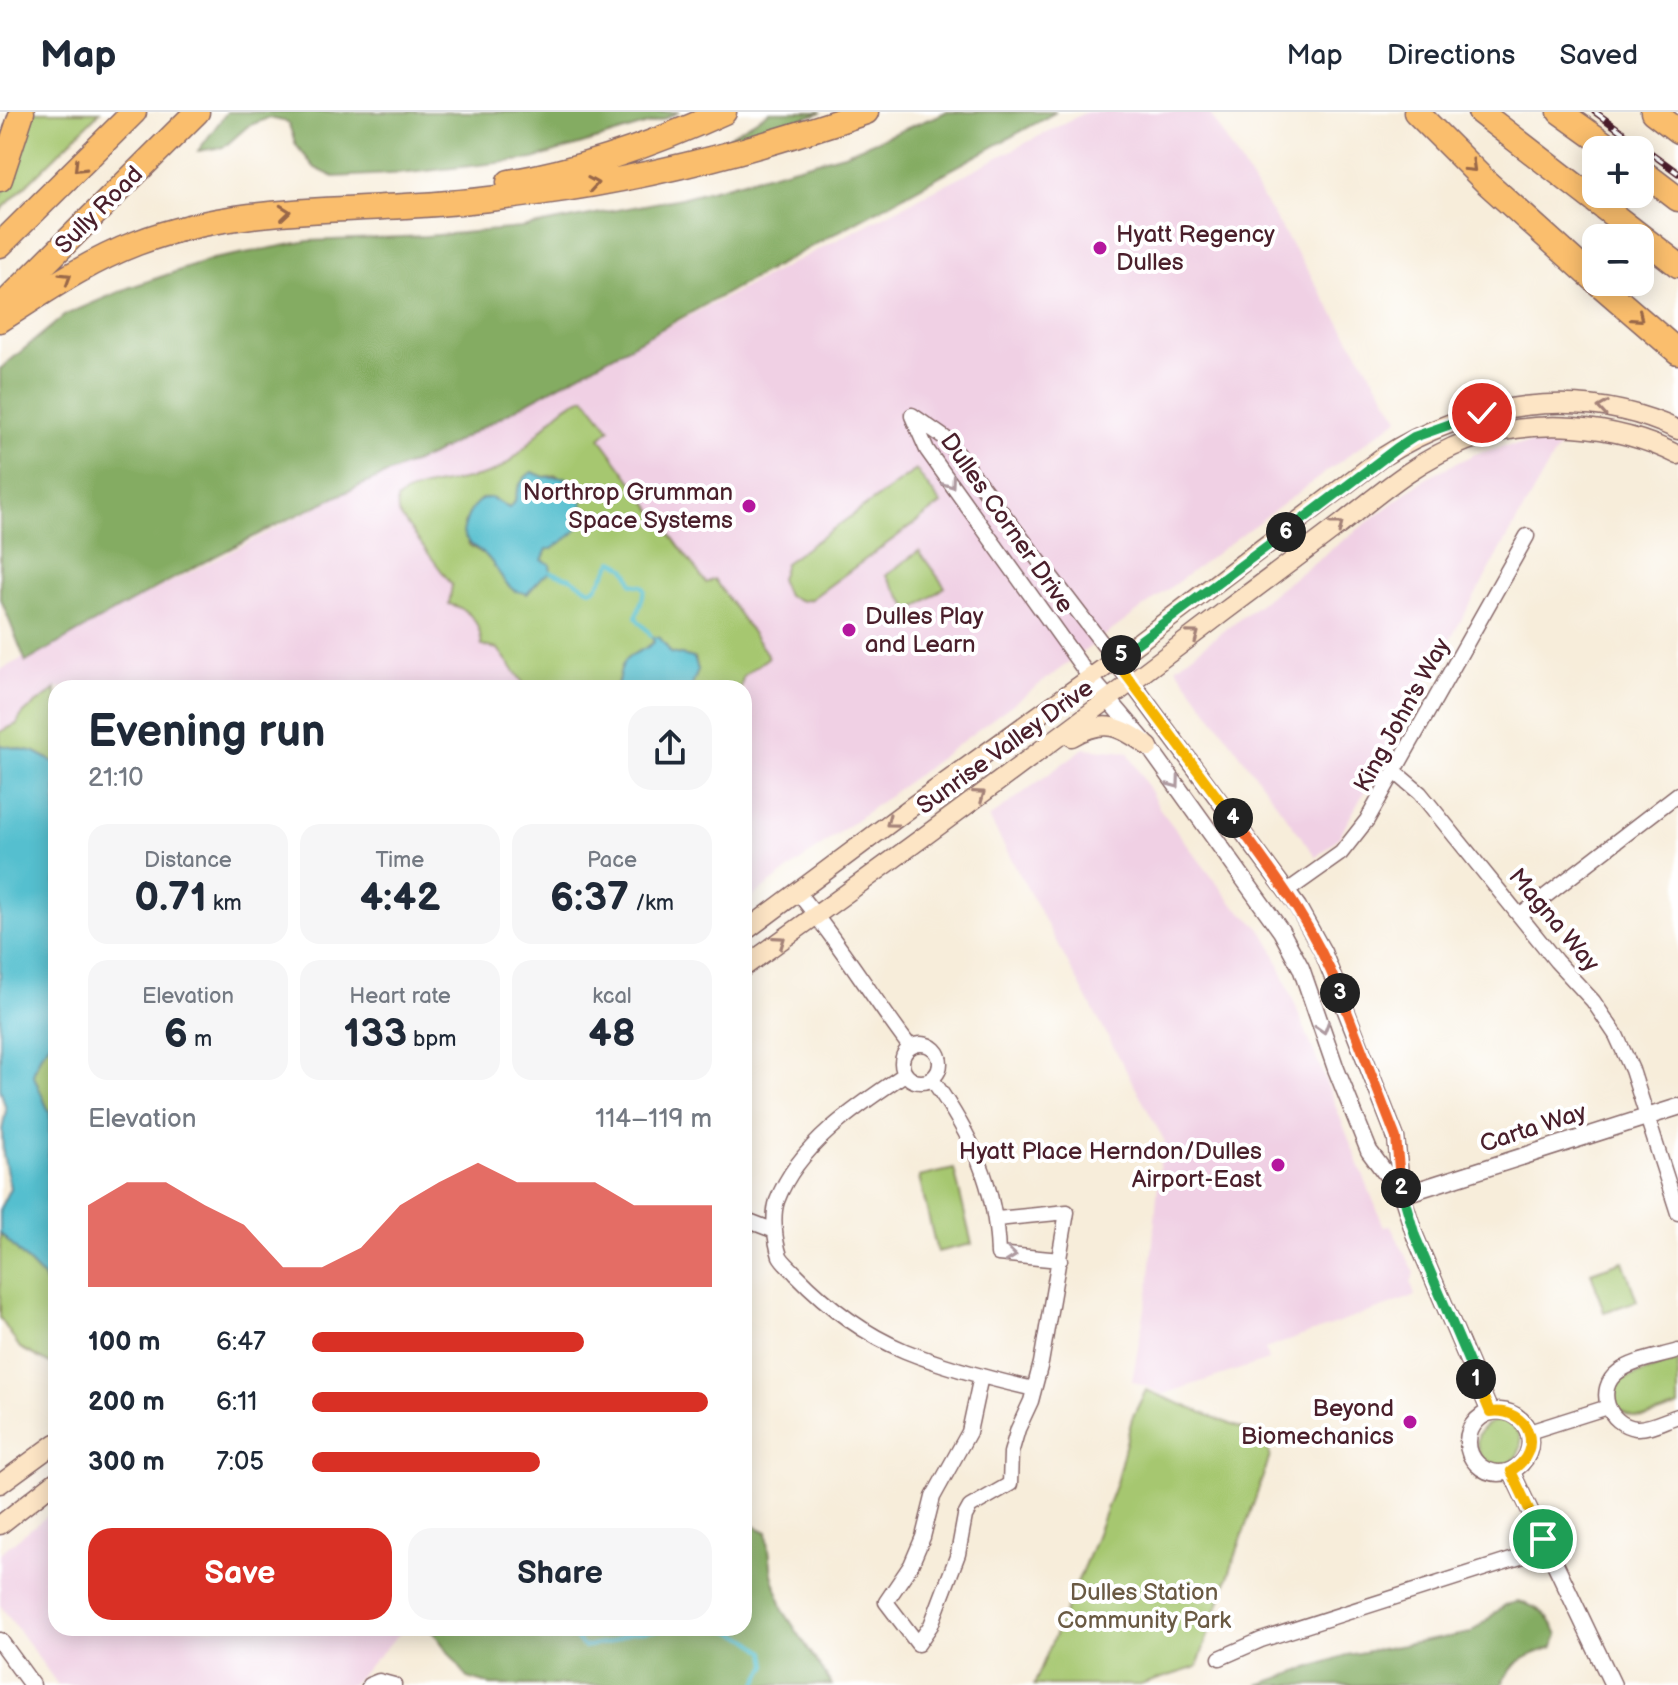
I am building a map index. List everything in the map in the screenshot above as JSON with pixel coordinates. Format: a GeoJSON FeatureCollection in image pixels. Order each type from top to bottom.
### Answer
{"type":"FeatureCollection","features":[{"type":"Feature","properties":{"kind":"highway"},"geometry":{"type":"LineString","coordinates":[[0,179],[22,112]]}},
{"type":"Feature","properties":{"kind":"highway","name":"Sully Road"},"geometry":{"type":"LineString","coordinates":[[0,245],[134,112]]}},
{"type":"Feature","properties":{"kind":"highway","name":"Sully Road"},"geometry":{"type":"LineString","coordinates":[[0,308],[197,112]]}},
{"type":"Feature","properties":{"kind":"highway"},"geometry":{"type":"LineString","coordinates":[[0,320],[79,270],[148,239],[224,219],[529,178],[649,143],[724,112]]}},
{"type":"Feature","properties":{"kind":"highway"},"geometry":{"type":"LineString","coordinates":[[321,208],[406,206],[605,182],[731,154],[866,112]]}},
{"type":"Feature","properties":{"kind":"highway"},"geometry":{"type":"LineString","coordinates":[[1416,112],[1485,181],[1582,268]]}},
{"type":"Feature","properties":{"kind":"highway"},"geometry":{"type":"LineString","coordinates":[[1560,112],[1593,136]]}},
{"type":"Feature","properties":{"kind":"highway"},"geometry":{"type":"LineString","coordinates":[[1653,112],[1678,131]]}},
{"type":"Feature","properties":{"kind":"highway"},"geometry":{"type":"LineString","coordinates":[[1483,115],[1678,265]]}},
{"type":"Feature","properties":{"kind":"highway"},"geometry":{"type":"LineString","coordinates":[[1654,181],[1678,199]]}},
{"type":"Feature","properties":{"kind":"highway"},"geometry":{"type":"LineString","coordinates":[[1614,296],[1678,352]]}},
{"type":"Feature","properties":{"kind":"main road","name":"Sunrise Valley Drive"},"geometry":{"type":"LineString","coordinates":[[752,926],[1115,660],[1381,458],[1414,437],[1482,413],[1539,404],[1592,406],[1622,411],[1678,430]]}},
{"type":"Feature","properties":{"kind":"main road","name":"Sunrise Valley Drive"},"geometry":{"type":"LineString","coordinates":[[752,961],[1110,700],[1386,488],[1443,451],[1491,433],[1558,426],[1610,432],[1643,440],[1678,455]]}},
{"type":"Feature","properties":{"kind":"main road"},"geometry":{"type":"LineString","coordinates":[[1018,768],[1094,726],[1114,726],[1132,734],[1149,747]]}},
{"type":"Feature","properties":{"kind":"main road"},"geometry":{"type":"LineString","coordinates":[[0,1484],[48,1449]]}},
{"type":"Feature","properties":{"kind":"main road"},"geometry":{"type":"LineString","coordinates":[[0,1525],[48,1487]]}},
{"type":"Feature","properties":{"kind":"street","name":"Dulles Corner Drive"},"geometry":{"type":"LineString","coordinates":[[1090,678],[927,450],[912,415],[945,438],[1115,660]]}},
{"type":"Feature","properties":{"kind":"street","name":"King John's Way"},"geometry":{"type":"LineString","coordinates":[[1286,892],[1341,853],[1355,837],[1395,772],[1527,536]]}},
{"type":"Feature","properties":{"kind":"street"},"geometry":{"type":"LineString","coordinates":[[1115,660],[1286,892],[1323,952],[1396,1138],[1402,1195],[1425,1261],[1490,1412]]}},
{"type":"Feature","properties":{"kind":"street"},"geometry":{"type":"LineString","coordinates":[[1090,678],[1149,747],[1292,950],[1316,1005],[1336,1069],[1369,1151],[1402,1195]]}},
{"type":"Feature","properties":{"kind":"street","name":"Magna Way"},"geometry":{"type":"LineString","coordinates":[[1395,772],[1420,793],[1556,961],[1593,1001],[1616,1035],[1632,1070],[1678,1213]]}},
{"type":"Feature","properties":{"kind":"street"},"geometry":{"type":"LineString","coordinates":[[1521,915],[1678,794]]}},
{"type":"Feature","properties":{"kind":"street"},"geometry":{"type":"LineString","coordinates":[[797,892],[817,915],[910,1047]]}},
{"type":"Feature","properties":{"kind":"street"},"geometry":{"type":"LineString","coordinates":[[921,1043],[937,1051],[941,1063],[932,1079],[921,1082],[905,1074],[902,1056],[910,1047],[921,1043]]}},
{"type":"Feature","properties":{"kind":"street"},"geometry":{"type":"LineString","coordinates":[[905,1074],[855,1109],[809,1153],[787,1180],[775,1205],[775,1231],[781,1258],[842,1314],[876,1338],[904,1351],[981,1376],[1034,1389]]}},
{"type":"Feature","properties":{"kind":"street"},"geometry":{"type":"LineString","coordinates":[[932,1079],[979,1158],[997,1219],[998,1254],[1060,1260]]}},
{"type":"Feature","properties":{"kind":"street","name":"Carta Way"},"geometry":{"type":"LineString","coordinates":[[1402,1195],[1678,1107]]}},
{"type":"Feature","properties":{"kind":"street"},"geometry":{"type":"LineString","coordinates":[[981,1376],[969,1432],[933,1497],[923,1537],[911,1565],[886,1602],[918,1644],[931,1625],[958,1554],[965,1516],[970,1507],[1010,1484],[1011,1453],[1034,1389],[1052,1311],[1067,1212],[997,1219]]}},
{"type":"Feature","properties":{"kind":"street"},"geometry":{"type":"LineString","coordinates":[[752,1222],[775,1231]]}},
{"type":"Feature","properties":{"kind":"street"},"geometry":{"type":"LineString","coordinates":[[1678,1351],[1619,1371],[1607,1389],[1608,1407],[1625,1426],[1639,1428],[1678,1416]]}},
{"type":"Feature","properties":{"kind":"street"},"geometry":{"type":"LineString","coordinates":[[1529,1432],[1608,1407]]}},
{"type":"Feature","properties":{"kind":"street"},"geometry":{"type":"LineString","coordinates":[[1490,1412],[1509,1412],[1518,1417],[1529,1432],[1529,1451],[1519,1466],[1511,1471],[1501,1473],[1482,1468],[1469,1453],[1473,1424],[1490,1412]]}},
{"type":"Feature","properties":{"kind":"street"},"geometry":{"type":"LineString","coordinates":[[1511,1471],[1613,1685]]}},
{"type":"Feature","properties":{"kind":"street"},"geometry":{"type":"LineString","coordinates":[[1220,1658],[1261,1640],[1546,1547]]}},
{"type":"Feature","properties":{"kind":"street"},"geometry":{"type":"LineString","coordinates":[[0,1641],[32,1685]]}},
{"type":"Feature","properties":{"kind":"street"},"geometry":{"type":"LineString","coordinates":[[369,1685],[379,1681],[394,1685]]}},
{"type":"Feature","properties":{"kind":"shaded area"},"geometry":{"type":"Polygon","coordinates":[[[1086,112],[1209,112],[1399,418],[752,897],[752,680],[48,680],[48,1230],[0,855],[0,670],[1086,112]]]}},
{"type":"Feature","properties":{"kind":"shaded area"},"geometry":{"type":"Polygon","coordinates":[[[1562,441],[1339,837],[1316,857],[1176,667],[1427,477],[1475,454],[1504,446],[1562,441]]]}},
{"type":"Feature","properties":{"kind":"shaded area"},"geometry":{"type":"Polygon","coordinates":[[[1084,748],[1128,752],[1160,809],[1231,902],[1261,929],[1272,947],[1384,1227],[1390,1225],[1415,1273],[1411,1282],[1415,1296],[1265,1349],[1268,1360],[1164,1394],[1132,1381],[1149,1287],[1161,1150],[1165,1142],[989,818],[1084,748]]]}},
{"type":"Feature","properties":{"kind":"shaded area"},"geometry":{"type":"Polygon","coordinates":[[[48,1515],[48,1636],[397,1636],[351,1685],[58,1685],[0,1605],[0,1553],[48,1515]]]}},
{"type":"Feature","properties":{"kind":"green space"},"geometry":{"type":"Polygon","coordinates":[[[29,112],[100,112],[0,211],[0,199],[29,112]]]}},
{"type":"Feature","properties":{"kind":"green space"},"geometry":{"type":"Polygon","coordinates":[[[227,112],[679,112],[533,159],[409,173],[334,177],[315,168],[296,145],[288,122],[268,118],[248,126],[224,147],[198,151],[227,112]]]}},
{"type":"Feature","properties":{"kind":"green space"},"geometry":{"type":"Polygon","coordinates":[[[770,112],[822,112],[732,142],[728,137],[770,112]]]}},
{"type":"Feature","properties":{"kind":"green space"},"geometry":{"type":"Polygon","coordinates":[[[946,112],[1056,112],[430,456],[377,478],[224,552],[26,662],[0,597],[0,369],[65,315],[128,288],[213,259],[308,241],[521,228],[681,198],[844,154],[946,112]]]}},
{"type":"Feature","properties":{"kind":"green space"},"geometry":{"type":"Polygon","coordinates":[[[585,397],[610,429],[600,438],[706,583],[714,579],[769,657],[743,676],[742,680],[694,680],[698,670],[695,658],[671,653],[660,638],[652,637],[654,642],[622,666],[618,680],[521,680],[498,649],[482,646],[477,625],[469,614],[449,604],[452,585],[398,513],[397,500],[415,490],[483,476],[506,465],[560,411],[585,397]],[[532,472],[520,485],[515,502],[508,508],[494,500],[481,499],[464,524],[469,545],[483,553],[509,583],[527,594],[542,577],[542,560],[547,548],[552,549],[573,531],[583,510],[579,490],[556,475],[544,477],[532,472]]]}},
{"type":"Feature","properties":{"kind":"green space"},"geometry":{"type":"Polygon","coordinates":[[[916,470],[941,504],[811,599],[802,601],[787,596],[780,579],[785,563],[916,470]]]}},
{"type":"Feature","properties":{"kind":"green space"},"geometry":{"type":"Polygon","coordinates":[[[919,551],[945,587],[911,611],[886,575],[919,551]]]}},
{"type":"Feature","properties":{"kind":"green space"},"geometry":{"type":"Polygon","coordinates":[[[48,695],[48,759],[35,752],[0,745],[0,732],[17,724],[28,709],[48,695]]]}},
{"type":"Feature","properties":{"kind":"green space"},"geometry":{"type":"Polygon","coordinates":[[[48,1044],[48,1109],[33,1075],[48,1044]]]}},
{"type":"Feature","properties":{"kind":"green space"},"geometry":{"type":"Polygon","coordinates":[[[954,1169],[972,1244],[937,1252],[919,1177],[954,1169]]]}},
{"type":"Feature","properties":{"kind":"green space"},"geometry":{"type":"Polygon","coordinates":[[[0,1233],[43,1277],[48,1289],[48,1363],[20,1348],[0,1318],[0,1233]]]}},
{"type":"Feature","properties":{"kind":"green space"},"geometry":{"type":"Polygon","coordinates":[[[1623,1261],[1637,1301],[1604,1312],[1591,1272],[1623,1261]]]}},
{"type":"Feature","properties":{"kind":"green space"},"geometry":{"type":"Polygon","coordinates":[[[1678,1361],[1678,1407],[1652,1416],[1636,1417],[1622,1411],[1615,1403],[1616,1384],[1623,1379],[1678,1361]]]}},
{"type":"Feature","properties":{"kind":"green space","name":"Dulles Station Community Park"},"geometry":{"type":"Polygon","coordinates":[[[1146,1390],[1265,1438],[1270,1456],[1197,1667],[1140,1685],[1034,1685],[1116,1483],[1132,1418],[1146,1390]]]}},
{"type":"Feature","properties":{"kind":"green space"},"geometry":{"type":"Polygon","coordinates":[[[1499,1421],[1515,1427],[1521,1443],[1515,1459],[1499,1465],[1483,1459],[1477,1443],[1483,1427],[1499,1421]]]}},
{"type":"Feature","properties":{"kind":"green space"},"geometry":{"type":"Polygon","coordinates":[[[752,1525],[767,1532],[772,1574],[783,1610],[832,1685],[491,1685],[468,1678],[436,1636],[752,1636],[752,1525]]]}},
{"type":"Feature","properties":{"kind":"green space"},"geometry":{"type":"Polygon","coordinates":[[[1518,1602],[1543,1613],[1558,1635],[1553,1647],[1528,1656],[1517,1664],[1502,1685],[1258,1685],[1347,1655],[1471,1633],[1505,1605],[1518,1602]]]}},
{"type":"Feature","properties":{"kind":"water"},"geometry":{"type":"Polygon","coordinates":[[[532,472],[544,477],[564,477],[574,482],[582,501],[583,515],[574,533],[552,549],[547,549],[542,560],[550,564],[551,572],[527,594],[511,588],[490,560],[468,542],[463,533],[468,516],[479,501],[490,498],[509,508],[515,502],[522,481],[532,472]]]}},
{"type":"Feature","properties":{"kind":"water"},"geometry":{"type":"Polygon","coordinates":[[[651,636],[660,638],[671,653],[694,658],[698,670],[694,680],[618,680],[628,658],[654,642],[651,636]]]}},
{"type":"Feature","properties":{"kind":"water"},"geometry":{"type":"Polygon","coordinates":[[[0,745],[35,752],[48,759],[48,1046],[33,1074],[48,1109],[48,1289],[43,1277],[0,1233],[0,1208],[10,1188],[3,1154],[2,1130],[6,1110],[0,1088],[0,745]]]}},
{"type":"Feature","properties":{"kind":"waterway"},"geometry":{"type":"LineString","coordinates":[[551,572],[570,578],[590,590],[596,588],[613,561],[620,565],[628,573],[632,584],[645,590],[636,617],[651,636]]}},
{"type":"Feature","properties":{"kind":"waterway"},"geometry":{"type":"LineString","coordinates":[[573,1636],[584,1647],[608,1643],[624,1636]]}},
{"type":"Feature","properties":{"kind":"waterway"},"geometry":{"type":"LineString","coordinates":[[741,1636],[765,1652],[767,1665],[756,1685]]}},
{"type":"Feature","properties":{"kind":"railway"},"geometry":{"type":"LineString","coordinates":[[1595,112],[1678,173]]}},
{"type":"Feature","properties":{"kind":"place","name":"Hyatt Regency Dulles"},"geometry":{"type":"Point","coordinates":[1100,248]}},
{"type":"Feature","properties":{"kind":"place","name":"Northrop Grumman Space Systems"},"geometry":{"type":"Point","coordinates":[749,506]}},
{"type":"Feature","properties":{"kind":"place","name":"Dulles Play and Learn"},"geometry":{"type":"Point","coordinates":[849,630]}},
{"type":"Feature","properties":{"kind":"place","name":"Hyatt Place Herndon/Dulles Airport-East"},"geometry":{"type":"Point","coordinates":[1278,1165]}},
{"type":"Feature","properties":{"kind":"place","name":"Beyond Biomechanics"},"geometry":{"type":"Point","coordinates":[1410,1422]}},
{"type":"Feature","properties":{"kind":"route"},"geometry":{"type":"LineString","coordinates":[[1482,413],[1414,437],[1381,458],[1115,660],[1298,907],[1323,952],[1396,1138],[1402,1195],[1425,1261],[1490,1412],[1509,1412],[1518,1417],[1529,1432],[1529,1451],[1519,1466],[1511,1471],[1543,1539]]}}]}
